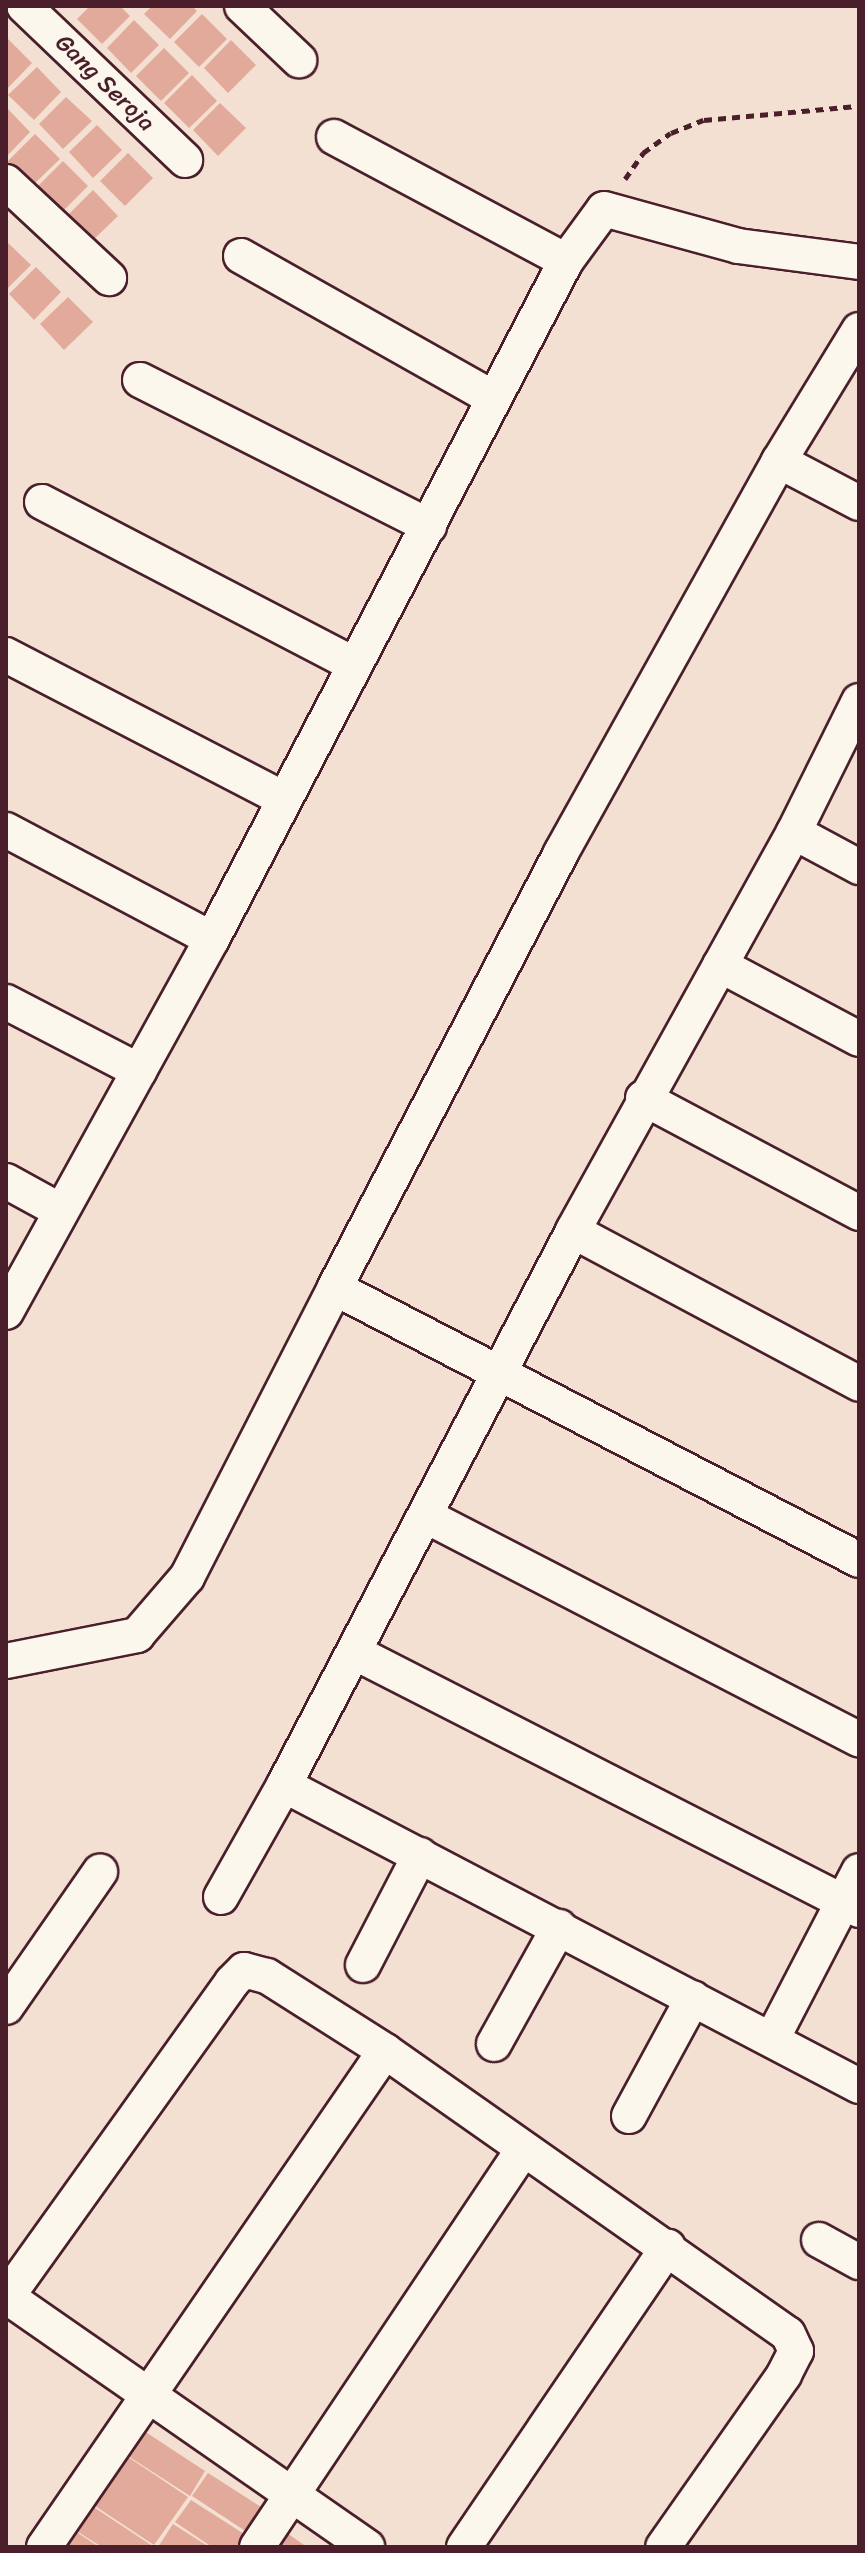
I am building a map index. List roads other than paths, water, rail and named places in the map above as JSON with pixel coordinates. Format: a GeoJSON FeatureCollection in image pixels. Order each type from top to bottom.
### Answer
{"type":"FeatureCollection","features":[{"type":"Feature","properties":{"kind":"street","name":"Gang Seroja"},"geometry":{"type":"LineString","coordinates":[[24,6],[185,160]]}},
{"type":"Feature","properties":{"kind":"street"},"geometry":{"type":"LineString","coordinates":[[242,6],[299,60]]}},
{"type":"Feature","properties":{"kind":"street"},"geometry":{"type":"LineString","coordinates":[[334,137],[566,261]]}},
{"type":"Feature","properties":{"kind":"street"},"geometry":{"type":"LineString","coordinates":[[6,182],[109,278]]}},
{"type":"Feature","properties":{"kind":"street"},"geometry":{"type":"LineString","coordinates":[[6,1312],[59,1210],[212,939],[282,798],[429,526],[566,261],[604,209],[738,246],[859,262]]}},
{"type":"Feature","properties":{"kind":"street"},"geometry":{"type":"LineString","coordinates":[[241,256],[493,398]]}},
{"type":"Feature","properties":{"kind":"street"},"geometry":{"type":"LineString","coordinates":[[6,1661],[137,1635],[187,1577],[561,853],[779,461],[859,330]]}},
{"type":"Feature","properties":{"kind":"street"},"geometry":{"type":"LineString","coordinates":[[140,380],[429,526]]}},
{"type":"Feature","properties":{"kind":"street"},"geometry":{"type":"LineString","coordinates":[[779,461],[859,503]]}},
{"type":"Feature","properties":{"kind":"street"},"geometry":{"type":"LineString","coordinates":[[42,502],[353,664]]}},
{"type":"Feature","properties":{"kind":"street"},"geometry":{"type":"LineString","coordinates":[[6,655],[282,798]]}},
{"type":"Feature","properties":{"kind":"street"},"geometry":{"type":"LineString","coordinates":[[221,1897],[428,1517],[643,1098],[794,832],[859,701]]}},
{"type":"Feature","properties":{"kind":"street"},"geometry":{"type":"LineString","coordinates":[[6,830],[212,939]]}},
{"type":"Feature","properties":{"kind":"street"},"geometry":{"type":"LineString","coordinates":[[794,832],[859,867]]}},
{"type":"Feature","properties":{"kind":"street"},"geometry":{"type":"LineString","coordinates":[[720,965],[859,1039]]}},
{"type":"Feature","properties":{"kind":"street"},"geometry":{"type":"LineString","coordinates":[[6,1002],[139,1071]]}},
{"type":"Feature","properties":{"kind":"street"},"geometry":{"type":"LineString","coordinates":[[643,1098],[859,1213]]}},
{"type":"Feature","properties":{"kind":"street"},"geometry":{"type":"LineString","coordinates":[[6,1181],[59,1210]]}},
{"type":"Feature","properties":{"kind":"street"},"geometry":{"type":"LineString","coordinates":[[573,1231],[859,1384]]}},
{"type":"Feature","properties":{"kind":"street"},"geometry":{"type":"LineString","coordinates":[[335,1288],[859,1560]]}},
{"type":"Feature","properties":{"kind":"street"},"geometry":{"type":"LineString","coordinates":[[428,1517],[859,1739]]}},
{"type":"Feature","properties":{"kind":"street"},"geometry":{"type":"LineString","coordinates":[[354,1652],[851,1906]]}},
{"type":"Feature","properties":{"kind":"street"},"geometry":{"type":"LineString","coordinates":[[284,1785],[859,2086]]}},
{"type":"Feature","properties":{"kind":"street"},"geometry":{"type":"LineString","coordinates":[[363,1965],[420,1855]]}},
{"type":"Feature","properties":{"kind":"street"},"geometry":{"type":"LineString","coordinates":[[772,2039],[851,1906],[859,1871]]}},
{"type":"Feature","properties":{"kind":"street"},"geometry":{"type":"LineString","coordinates":[[6,2007],[100,1872]]}},
{"type":"Feature","properties":{"kind":"street"},"geometry":{"type":"LineString","coordinates":[[494,2044],[559,1927]]}},
{"type":"Feature","properties":{"kind":"street"},"geometry":{"type":"LineString","coordinates":[[367,2547],[6,2297],[244,1970],[267,1976],[385,2051],[788,2334],[796,2351],[663,2547]]}},
{"type":"Feature","properties":{"kind":"street"},"geometry":{"type":"LineString","coordinates":[[629,2116],[693,1998]]}},
{"type":"Feature","properties":{"kind":"street"},"geometry":{"type":"LineString","coordinates":[[44,2547],[385,2051]]}},
{"type":"Feature","properties":{"kind":"street"},"geometry":{"type":"LineString","coordinates":[[257,2547],[523,2150]]}},
{"type":"Feature","properties":{"kind":"street"},"geometry":{"type":"LineString","coordinates":[[819,2240],[859,2262]]}},
{"type":"Feature","properties":{"kind":"street"},"geometry":{"type":"LineString","coordinates":[[464,2547],[668,2247]]}}]}
